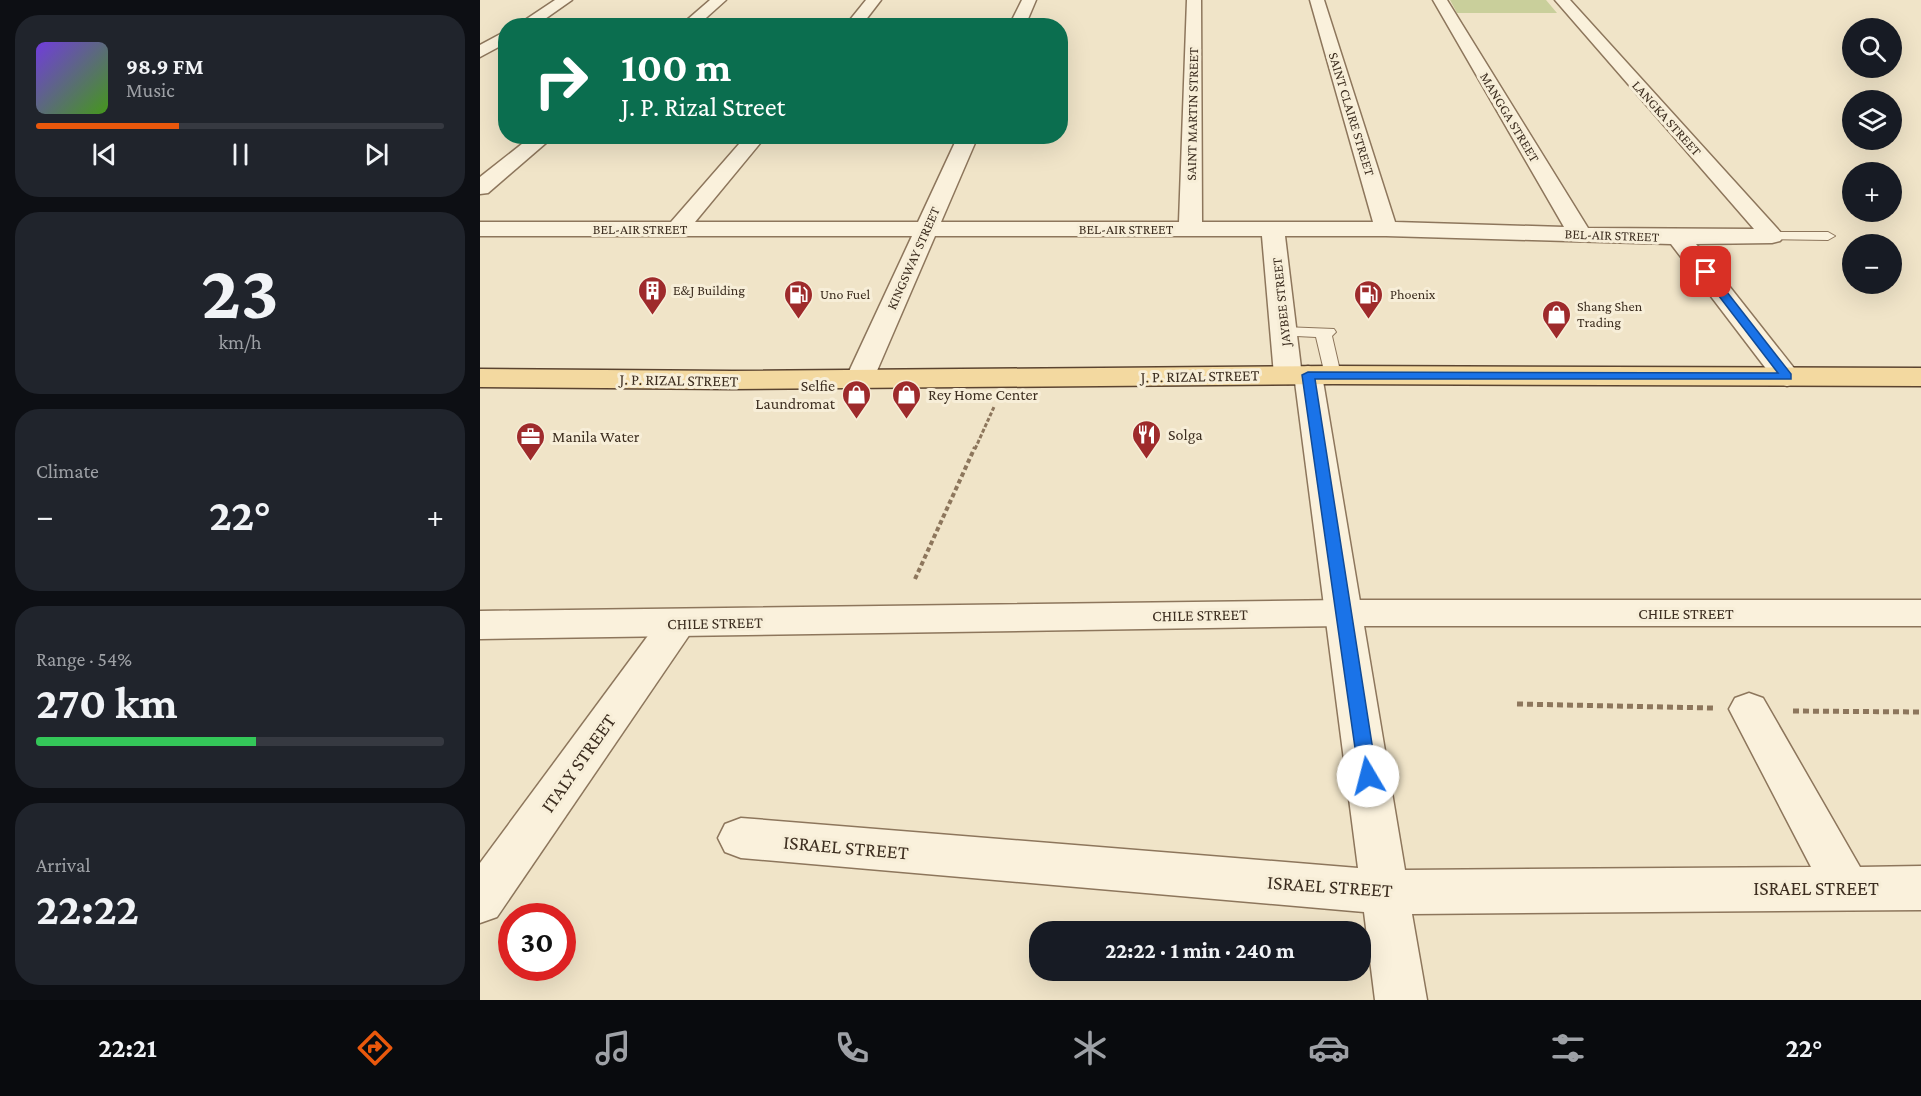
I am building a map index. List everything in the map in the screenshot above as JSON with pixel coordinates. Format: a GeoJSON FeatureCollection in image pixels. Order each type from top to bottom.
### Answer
{"type":"FeatureCollection","features":[{"type":"Feature","properties":{"kind":"main road","name":"J. P. RIZAL STREET"},"geometry":{"type":"LineString","coordinates":[[480,378],[859,380],[1310,375],[1921,377]]}},
{"type":"Feature","properties":{"kind":"street"},"geometry":{"type":"LineString","coordinates":[[536,18],[565,0]]}},
{"type":"Feature","properties":{"kind":"street"},"geometry":{"type":"LineString","coordinates":[[697,18],[719,0]]}},
{"type":"Feature","properties":{"kind":"street"},"geometry":{"type":"LineString","coordinates":[[859,18],[874,0]]}},
{"type":"Feature","properties":{"kind":"street"},"geometry":{"type":"LineString","coordinates":[[1021,18],[1029,0]]}},
{"type":"Feature","properties":{"kind":"street","name":"SAINT MARTIN STREET"},"geometry":{"type":"LineString","coordinates":[[1190,229],[1194,0]]}},
{"type":"Feature","properties":{"kind":"street","name":"SAINT CLAIRE STREET"},"geometry":{"type":"LineString","coordinates":[[1317,0],[1386,229]]}},
{"type":"Feature","properties":{"kind":"street","name":"MANGGA STREET"},"geometry":{"type":"LineString","coordinates":[[1440,0],[1580,234]]}},
{"type":"Feature","properties":{"kind":"street","name":"LANGKA STREET"},"geometry":{"type":"LineString","coordinates":[[1562,0],[1772,236]]}},
{"type":"Feature","properties":{"kind":"street"},"geometry":{"type":"LineString","coordinates":[[480,52],[498,41]]}},
{"type":"Feature","properties":{"kind":"street"},"geometry":{"type":"LineString","coordinates":[[480,188],[535,144]]}},
{"type":"Feature","properties":{"kind":"street"},"geometry":{"type":"LineString","coordinates":[[677,229],[750,144]]}},
{"type":"Feature","properties":{"kind":"street","name":"KINGSWAY STREET"},"geometry":{"type":"LineString","coordinates":[[859,380],[964,144]]}},
{"type":"Feature","properties":{"kind":"street","name":"BEL-AIR STREET"},"geometry":{"type":"LineString","coordinates":[[480,229],[1386,229],[1678,237],[1772,236]]}},
{"type":"Feature","properties":{"kind":"street","name":"JAYBEE STREET"},"geometry":{"type":"LineString","coordinates":[[1274,229],[1283,332],[1310,375],[1401,1000]]}},
{"type":"Feature","properties":{"kind":"street"},"geometry":{"type":"LineString","coordinates":[[1678,237],[1787,377]]}},
{"type":"Feature","properties":{"kind":"street","name":"CHILE STREET"},"geometry":{"type":"LineString","coordinates":[[480,625],[1344,613],[1921,613]]}},
{"type":"Feature","properties":{"kind":"street","name":"ITALY STREET"},"geometry":{"type":"LineString","coordinates":[[480,902],[677,624]]}},
{"type":"Feature","properties":{"kind":"street"},"geometry":{"type":"LineString","coordinates":[[1749,709],[1846,888]]}},
{"type":"Feature","properties":{"kind":"street","name":"ISRAEL STREET"},"geometry":{"type":"LineString","coordinates":[[741,838],[1385,892],[1921,888]]}},
{"type":"Feature","properties":{"kind":"lane"},"geometry":{"type":"LineString","coordinates":[[1772,236],[1828,236]]}},
{"type":"Feature","properties":{"kind":"lane"},"geometry":{"type":"LineString","coordinates":[[1283,332],[1326,332],[1310,375]]}},
{"type":"Feature","properties":{"kind":"path"},"geometry":{"type":"LineString","coordinates":[[915,579],[1007,379]]}},
{"type":"Feature","properties":{"kind":"path"},"geometry":{"type":"LineString","coordinates":[[1516,704],[1828,713],[1921,712]]}},
{"type":"Feature","properties":{"kind":"green space"},"geometry":{"type":"Polygon","coordinates":[[[1450,0],[1546,0],[1557,13],[1457,13],[1450,0]]]}},
{"type":"Feature","properties":{"kind":"place","name":"E&J Building"},"geometry":{"type":"Point","coordinates":[652,316]}},
{"type":"Feature","properties":{"kind":"place","name":"Uno Fuel"},"geometry":{"type":"Point","coordinates":[799,320]}},
{"type":"Feature","properties":{"kind":"place","name":"Phoenix"},"geometry":{"type":"Point","coordinates":[1369,320]}},
{"type":"Feature","properties":{"kind":"place","name":"Shang Shen Trading"},"geometry":{"type":"Point","coordinates":[1556,340]}},
{"type":"Feature","properties":{"kind":"place","name":"Selfie Laundromat"},"geometry":{"type":"Point","coordinates":[856,420]}},
{"type":"Feature","properties":{"kind":"place","name":"Rey Home Center"},"geometry":{"type":"Point","coordinates":[907,420]}},
{"type":"Feature","properties":{"kind":"place","name":"Solga"},"geometry":{"type":"Point","coordinates":[1147,460]}},
{"type":"Feature","properties":{"kind":"place","name":"Manila Water"},"geometry":{"type":"Point","coordinates":[531,462]}},
{"type":"Feature","properties":{"kind":"route"},"geometry":{"type":"LineString","coordinates":[[1368,776],[1308,375],[1787,377],[1706,272]]}}]}
